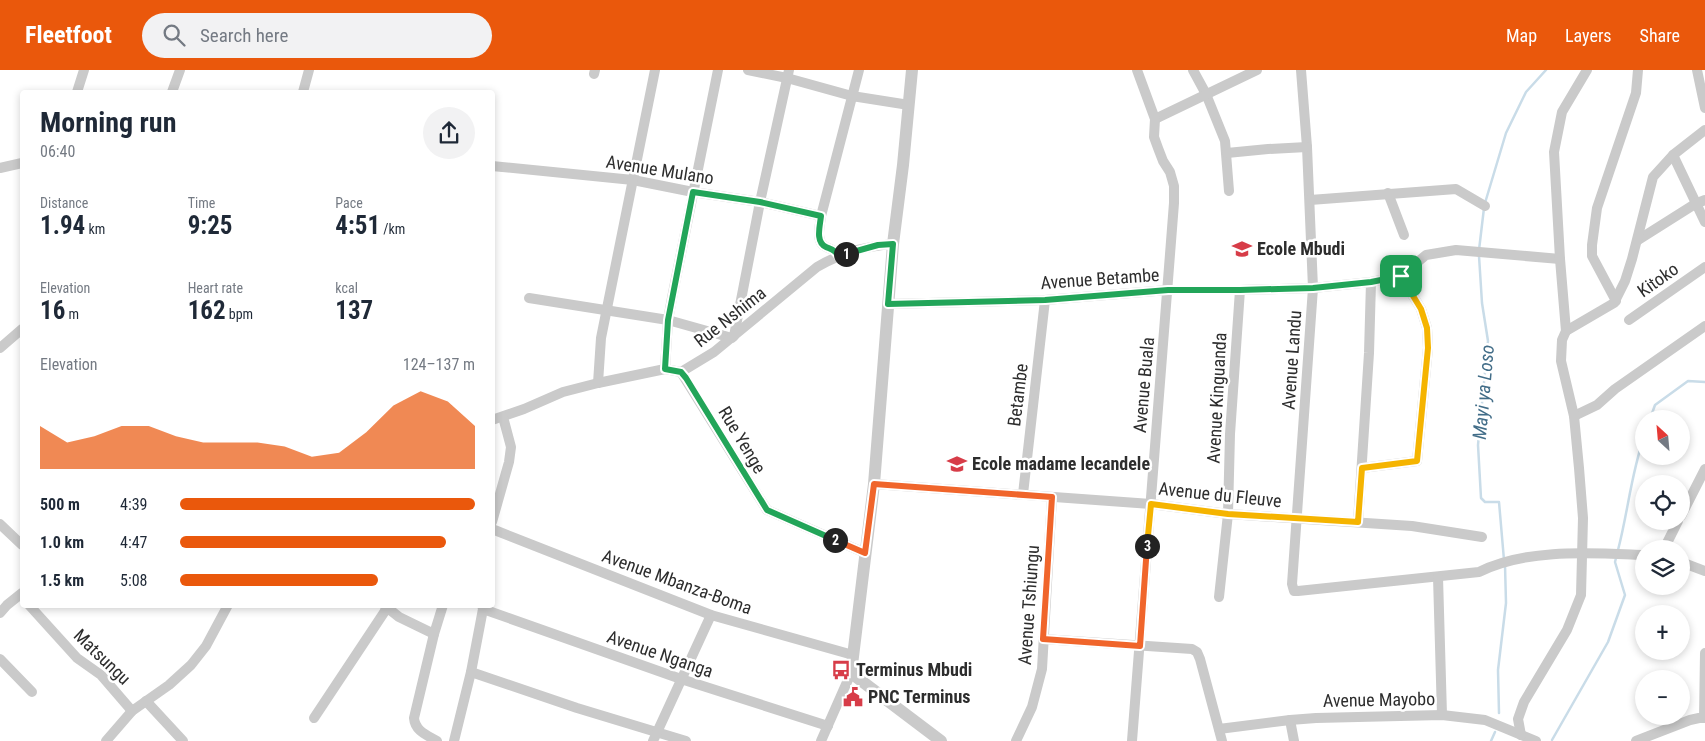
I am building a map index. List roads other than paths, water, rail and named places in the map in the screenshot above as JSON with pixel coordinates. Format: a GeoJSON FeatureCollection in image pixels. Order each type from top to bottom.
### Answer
{"type":"FeatureCollection","features":[{"type":"Feature","properties":{"kind":"street"},"geometry":{"type":"LineString","coordinates":[[78,90],[84,70]]}},
{"type":"Feature","properties":{"kind":"street"},"geometry":{"type":"LineString","coordinates":[[173,90],[180,70]]}},
{"type":"Feature","properties":{"kind":"street"},"geometry":{"type":"LineString","coordinates":[[304,90],[310,70]]}},
{"type":"Feature","properties":{"kind":"street"},"geometry":{"type":"LineString","coordinates":[[598,383],[601,338],[606,310],[655,70]]}},
{"type":"Feature","properties":{"kind":"street"},"geometry":{"type":"LineString","coordinates":[[665,369],[668,320],[718,70]]}},
{"type":"Feature","properties":{"kind":"street"},"geometry":{"type":"LineString","coordinates":[[748,70],[788,74],[852,96],[909,105]]}},
{"type":"Feature","properties":{"kind":"street"},"geometry":{"type":"LineString","coordinates":[[839,257],[835,250],[822,245],[820,241],[821,216],[859,70]]}},
{"type":"Feature","properties":{"kind":"street"},"geometry":{"type":"LineString","coordinates":[[821,741],[851,673],[854,654],[874,484],[893,244],[912,70]]}},
{"type":"Feature","properties":{"kind":"street","name":"Avenue Buala"},"geometry":{"type":"LineString","coordinates":[[1132,741],[1174,203],[1174,186],[1170,172],[1162,161],[1154,137],[1155,118],[1137,70]]}},
{"type":"Feature","properties":{"kind":"street"},"geometry":{"type":"LineString","coordinates":[[1193,70],[1206,94],[1225,141],[1229,191]]}},
{"type":"Feature","properties":{"kind":"street"},"geometry":{"type":"LineString","coordinates":[[1155,118],[1257,70]]}},
{"type":"Feature","properties":{"kind":"street","name":"Avenue Landu"},"geometry":{"type":"LineString","coordinates":[[1301,70],[1308,147],[1313,288],[1292,584],[1294,591],[1298,592],[1438,577]]}},
{"type":"Feature","properties":{"kind":"street"},"geometry":{"type":"LineString","coordinates":[[1520,735],[1518,719],[1524,702],[1567,630],[1581,595],[1583,518],[1574,416],[1560,361],[1562,340],[1566,331],[1554,152],[1562,112],[1587,70]]}},
{"type":"Feature","properties":{"kind":"street"},"geometry":{"type":"LineString","coordinates":[[1616,301],[1592,256],[1592,245],[1597,208],[1636,93],[1638,70]]}},
{"type":"Feature","properties":{"kind":"street"},"geometry":{"type":"LineString","coordinates":[[1697,70],[1705,108]]}},
{"type":"Feature","properties":{"kind":"street"},"geometry":{"type":"LineString","coordinates":[[529,298],[668,320],[733,337],[788,74]]}},
{"type":"Feature","properties":{"kind":"street"},"geometry":{"type":"LineString","coordinates":[[1566,331],[1608,308],[1616,301],[1625,281],[1638,240],[1653,177],[1673,155],[1705,130]]}},
{"type":"Feature","properties":{"kind":"street"},"geometry":{"type":"LineString","coordinates":[[1227,153],[1308,147]]}},
{"type":"Feature","properties":{"kind":"street"},"geometry":{"type":"LineString","coordinates":[[1673,155],[1700,202],[1705,222]]}},
{"type":"Feature","properties":{"kind":"street"},"geometry":{"type":"LineString","coordinates":[[0,168],[20,163]]}},
{"type":"Feature","properties":{"kind":"street","name":"Avenue Mulano"},"geometry":{"type":"LineString","coordinates":[[495,166],[633,180],[693,192],[760,202],[821,216]]}},
{"type":"Feature","properties":{"kind":"street"},"geometry":{"type":"LineString","coordinates":[[1310,200],[1456,189],[1485,206]]}},
{"type":"Feature","properties":{"kind":"street"},"geometry":{"type":"LineString","coordinates":[[1388,193],[1404,234]]}},
{"type":"Feature","properties":{"kind":"street"},"geometry":{"type":"LineString","coordinates":[[1638,240],[1700,202]]}},
{"type":"Feature","properties":{"kind":"street","name":"Rue Nshima"},"geometry":{"type":"LineString","coordinates":[[681,372],[714,352],[817,267],[830,260],[878,245],[893,244]]}},
{"type":"Feature","properties":{"kind":"street","name":"Avenue Betambe"},"geometry":{"type":"LineString","coordinates":[[888,304],[1045,300],[1168,290],[1313,288],[1371,282],[1401,276],[1426,255],[1456,250],[1560,259]]}},
{"type":"Feature","properties":{"kind":"street","name":"Kitoko"},"geometry":{"type":"LineString","coordinates":[[1629,320],[1705,267]]}},
{"type":"Feature","properties":{"kind":"street"},"geometry":{"type":"LineString","coordinates":[[1362,468],[1417,461],[1428,348],[1427,328],[1421,309],[1401,276]]}},
{"type":"Feature","properties":{"kind":"street"},"geometry":{"type":"LineString","coordinates":[[1358,522],[1369,353],[1371,282]]}},
{"type":"Feature","properties":{"kind":"street","name":"Avenue Kinguanda"},"geometry":{"type":"LineString","coordinates":[[1219,597],[1228,514],[1230,434],[1240,290]]}},
{"type":"Feature","properties":{"kind":"street","name":"Betambe"},"geometry":{"type":"LineString","coordinates":[[1023,494],[1045,300]]}},
{"type":"Feature","properties":{"kind":"street"},"geometry":{"type":"LineString","coordinates":[[1574,416],[1596,405],[1614,389],[1705,326]]}},
{"type":"Feature","properties":{"kind":"street"},"geometry":{"type":"LineString","coordinates":[[0,348],[20,331]]}},
{"type":"Feature","properties":{"kind":"street"},"geometry":{"type":"LineString","coordinates":[[495,511],[509,462],[511,447],[498,418],[563,392],[598,383],[665,369],[681,372]]}},
{"type":"Feature","properties":{"kind":"street","name":"Rue Yenge"},"geometry":{"type":"LineString","coordinates":[[681,372],[767,510],[865,553]]}},
{"type":"Feature","properties":{"kind":"street"},"geometry":{"type":"LineString","coordinates":[[1690,498],[1705,469]]}},
{"type":"Feature","properties":{"kind":"street","name":"Avenue du Fleuve"},"geometry":{"type":"LineString","coordinates":[[874,484],[1151,504],[1228,514],[1412,526],[1482,537]]}},
{"type":"Feature","properties":{"kind":"street","name":"Avenue Tshiungu"},"geometry":{"type":"LineString","coordinates":[[1016,741],[1032,707],[1044,656],[1043,639],[1052,497]]}},
{"type":"Feature","properties":{"kind":"street"},"geometry":{"type":"LineString","coordinates":[[0,524],[20,543]]}},
{"type":"Feature","properties":{"kind":"street","name":"Avenue Mbanza-Boma"},"geometry":{"type":"LineString","coordinates":[[495,530],[711,615],[854,654]]}},
{"type":"Feature","properties":{"kind":"street"},"geometry":{"type":"LineString","coordinates":[[1442,715],[1438,577],[1479,572],[1496,564],[1542,555],[1635,555]]}},
{"type":"Feature","properties":{"kind":"street"},"geometry":{"type":"LineString","coordinates":[[1690,565],[1705,571]]}},
{"type":"Feature","properties":{"kind":"street"},"geometry":{"type":"LineString","coordinates":[[0,613],[20,597]]}},
{"type":"Feature","properties":{"kind":"street","name":"Matsungu"},"geometry":{"type":"LineString","coordinates":[[32,608],[77,658],[101,675],[132,710]]}},
{"type":"Feature","properties":{"kind":"street"},"geometry":{"type":"LineString","coordinates":[[106,741],[132,710],[169,685],[190,665],[206,646],[226,608]]}},
{"type":"Feature","properties":{"kind":"street"},"geometry":{"type":"LineString","coordinates":[[314,718],[385,608]]}},
{"type":"Feature","properties":{"kind":"street"},"geometry":{"type":"LineString","coordinates":[[387,608],[399,617],[434,634]]}},
{"type":"Feature","properties":{"kind":"street"},"geometry":{"type":"LineString","coordinates":[[437,741],[418,729],[414,718],[442,608]]}},
{"type":"Feature","properties":{"kind":"street"},"geometry":{"type":"LineString","coordinates":[[454,741],[471,672],[483,608]]}},
{"type":"Feature","properties":{"kind":"street","name":"Avenue Nganga"},"geometry":{"type":"LineString","coordinates":[[486,608],[681,679],[828,726]]}},
{"type":"Feature","properties":{"kind":"street"},"geometry":{"type":"LineString","coordinates":[[655,737],[711,615]]}},
{"type":"Feature","properties":{"kind":"street"},"geometry":{"type":"LineString","coordinates":[[1043,639],[1192,649],[1197,652],[1222,741]]}},
{"type":"Feature","properties":{"kind":"street"},"geometry":{"type":"LineString","coordinates":[[1636,741],[1690,720],[1705,718],[1705,653]]}},
{"type":"Feature","properties":{"kind":"street"},"geometry":{"type":"LineString","coordinates":[[0,659],[32,692]]}},
{"type":"Feature","properties":{"kind":"street"},"geometry":{"type":"LineString","coordinates":[[471,672],[655,737],[686,741]]}},
{"type":"Feature","properties":{"kind":"street"},"geometry":{"type":"LineString","coordinates":[[851,673],[941,741]]}},
{"type":"Feature","properties":{"kind":"street"},"geometry":{"type":"LineString","coordinates":[[146,701],[183,741]]}},
{"type":"Feature","properties":{"kind":"street","name":"Avenue Mayobo"},"geometry":{"type":"LineString","coordinates":[[1219,729],[1290,720],[1442,715],[1485,720],[1536,741]]}},
{"type":"Feature","properties":{"kind":"street"},"geometry":{"type":"LineString","coordinates":[[1290,720],[1294,741]]}},
{"type":"Feature","properties":{"kind":"waterway","name":"Mayi ya Loso"},"geometry":{"type":"LineString","coordinates":[[1485,203],[1506,133],[1526,92],[1546,70]]}},
{"type":"Feature","properties":{"kind":"waterway","name":"Mayi ya Loso"},"geometry":{"type":"LineString","coordinates":[[1479,250],[1484,208]]}},
{"type":"Feature","properties":{"kind":"waterway","name":"Mayi ya Loso"},"geometry":{"type":"LineString","coordinates":[[1479,256],[1482,303],[1488,341],[1478,445],[1481,498],[1485,502],[1499,502],[1504,560]]}},
{"type":"Feature","properties":{"kind":"waterway"},"geometry":{"type":"LineString","coordinates":[[1653,410],[1655,405],[1688,381],[1705,382]]}},
{"type":"Feature","properties":{"kind":"waterway"},"geometry":{"type":"LineString","coordinates":[[1618,550],[1636,465]]}},
{"type":"Feature","properties":{"kind":"waterway"},"geometry":{"type":"LineString","coordinates":[[1552,740],[1608,642],[1625,595],[1615,562],[1616,558]]}},
{"type":"Feature","properties":{"kind":"waterway","name":"Mayi ya Loso"},"geometry":{"type":"LineString","coordinates":[[1499,713],[1498,670],[1506,603],[1505,565]]}},
{"type":"Feature","properties":{"kind":"waterway","name":"Mayi ya Loso"},"geometry":{"type":"LineString","coordinates":[[1491,741],[1495,732]]}},
{"type":"Feature","properties":{"kind":"place","name":"Ecole Mbudi"},"geometry":{"type":"Point","coordinates":[1242,249]}},
{"type":"Feature","properties":{"kind":"place","name":"Ecole madame lecandele"},"geometry":{"type":"Point","coordinates":[957,464]}},
{"type":"Feature","properties":{"kind":"place","name":"Terminus Mbudi"},"geometry":{"type":"Point","coordinates":[841,670]}},
{"type":"Feature","properties":{"kind":"place","name":"PNC Terminus"},"geometry":{"type":"Point","coordinates":[853,697]}}]}
